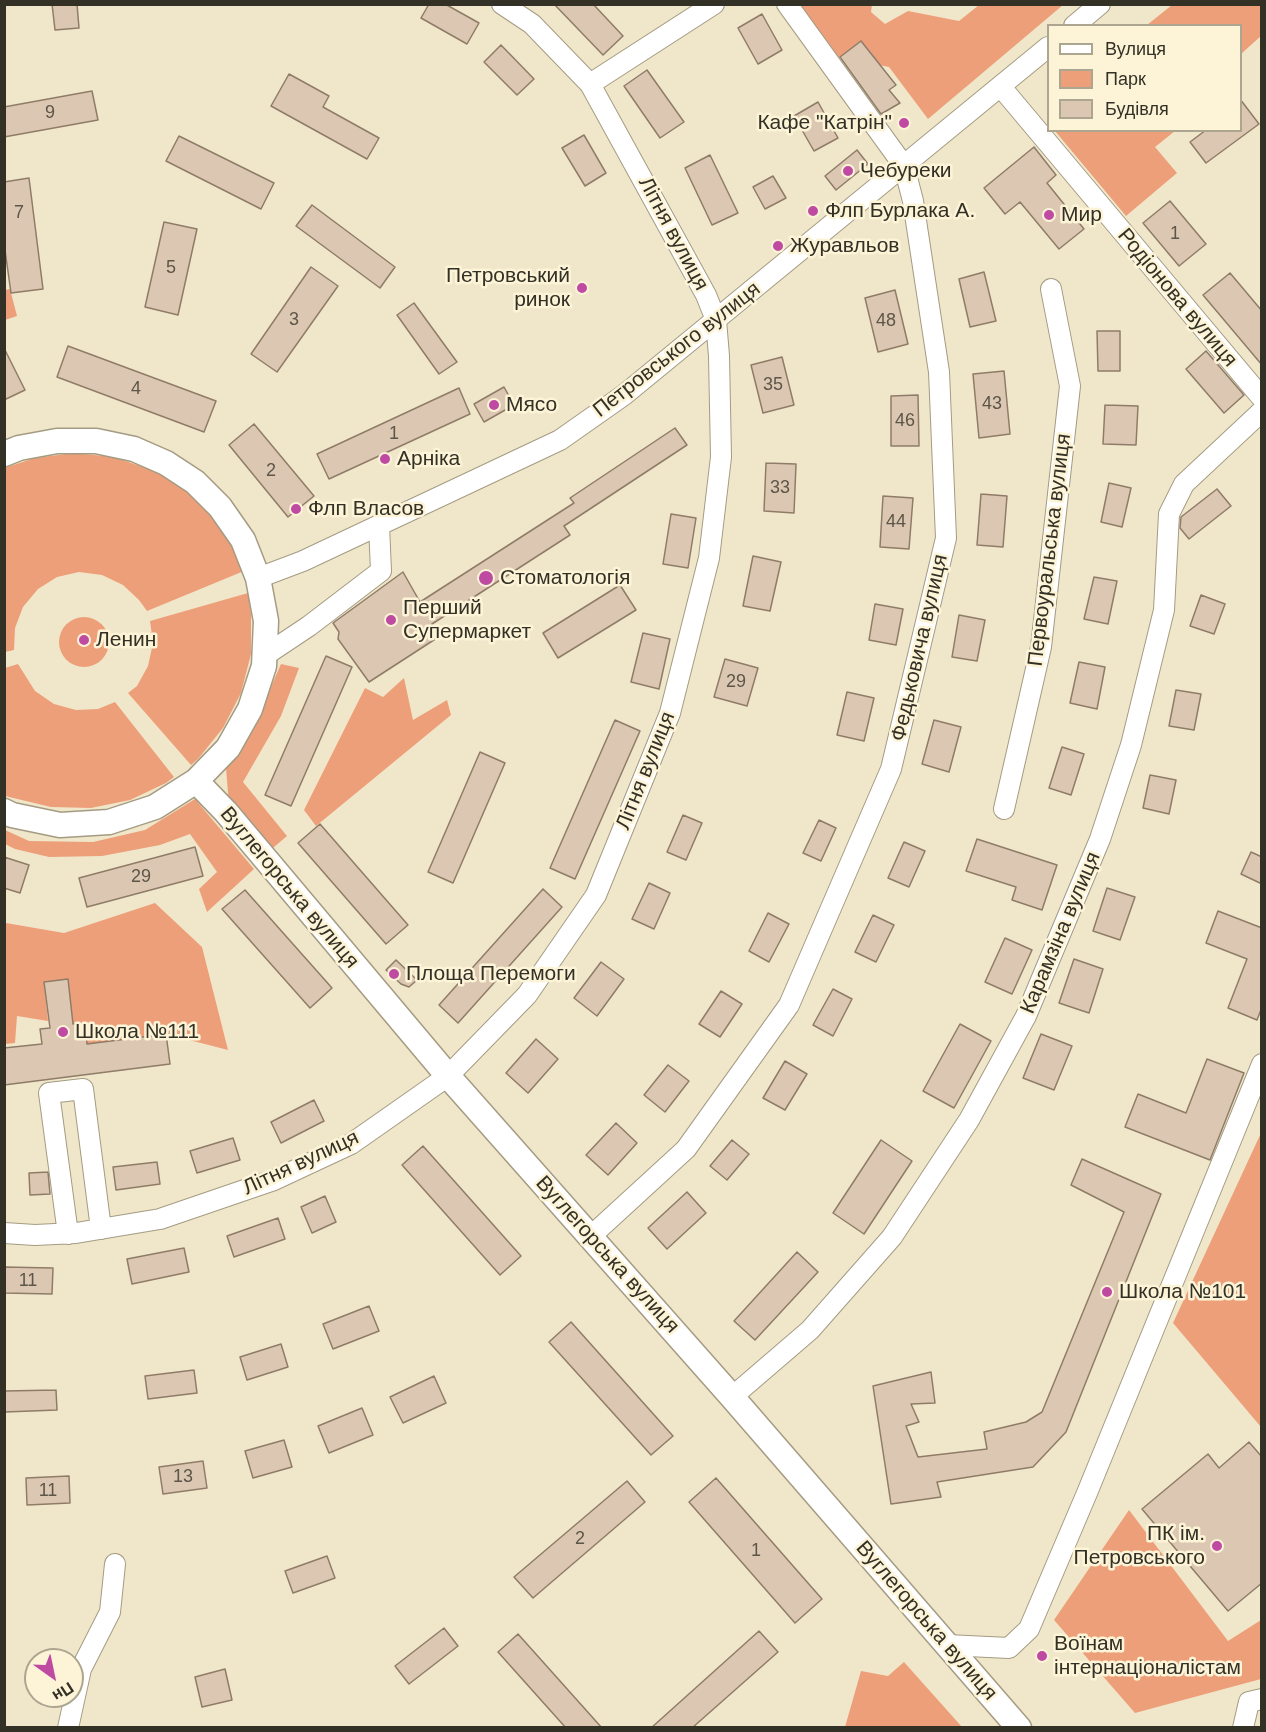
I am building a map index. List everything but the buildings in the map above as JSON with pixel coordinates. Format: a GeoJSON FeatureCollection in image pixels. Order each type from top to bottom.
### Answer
{"type":"FeatureCollection","features":[{"type":"Feature","properties":{"kind":"main road"},"geometry":{"type":"LineString","coordinates":[[4,454],[19,448],[57,441],[96,441],[134,449],[166,463],[195,482],[220,507],[243,540],[258,578],[266,621],[264,666],[250,710],[228,748],[196,781],[155,807],[109,822],[60,825],[4,812]]}},
{"type":"Feature","properties":{"kind":"main road","name":"Вуглегорська вулиця"},"geometry":{"type":"LineString","coordinates":[[196,781],[226,812],[448,1076],[732,1396],[1019,1728]]}},
{"type":"Feature","properties":{"kind":"street","name":"Літня вулиця"},"geometry":{"type":"LineString","coordinates":[[4,1233],[68,1234],[160,1219],[274,1180],[351,1144],[448,1076],[527,994],[596,895],[670,713],[709,558],[722,457],[716,320],[700,284],[590,84],[532,24],[502,4]]}},
{"type":"Feature","properties":{"kind":"street"},"geometry":{"type":"LineString","coordinates":[[590,84],[714,4]]}},
{"type":"Feature","properties":{"kind":"street","name":"Федьковича вулиця"},"geometry":{"type":"LineString","coordinates":[[590,1237],[686,1149],[789,1005],[891,769],[946,538],[939,372],[913,201],[904,166],[787,4]]}},
{"type":"Feature","properties":{"kind":"street"},"geometry":{"type":"LineString","coordinates":[[1076,24],[1100,4]]}},
{"type":"Feature","properties":{"kind":"street","name":"Петровського вулиця"},"geometry":{"type":"LineString","coordinates":[[258,578],[303,561],[560,440],[624,395],[1047,48]]}},
{"type":"Feature","properties":{"kind":"street","name":"Родіонова вулиця"},"geometry":{"type":"LineString","coordinates":[[1001,87],[1262,398]]}},
{"type":"Feature","properties":{"kind":"street","name":"Первоуральська вулиця"},"geometry":{"type":"LineString","coordinates":[[1004,809],[1041,647],[1070,386],[1051,289]]}},
{"type":"Feature","properties":{"kind":"street","name":"Карамзіна вулиця"},"geometry":{"type":"LineString","coordinates":[[732,1396],[810,1330],[892,1237],[969,1120],[1026,1016],[1100,839],[1131,745],[1164,610],[1170,514],[1184,484],[1262,411]]}},
{"type":"Feature","properties":{"kind":"street"},"geometry":{"type":"LineString","coordinates":[[264,656],[309,626],[381,571],[379,525]]}},
{"type":"Feature","properties":{"kind":"street"},"geometry":{"type":"LineString","coordinates":[[947,1645],[1009,1648],[1029,1629],[1262,1064]]}},
{"type":"Feature","properties":{"kind":"street"},"geometry":{"type":"LineString","coordinates":[[68,1234],[49,1093],[83,1089],[101,1229]]}},
{"type":"Feature","properties":{"kind":"street"},"geometry":{"type":"LineString","coordinates":[[68,1728],[81,1669],[110,1612],[115,1564]]}},
{"type":"Feature","properties":{"kind":"street"},"geometry":{"type":"LineString","coordinates":[[1243,1728],[1249,1702],[1262,1700]]}},
{"type":"Feature","properties":{"kind":"green space"},"geometry":{"type":"Polygon","coordinates":[[[795,5],[872,5],[871,12],[885,24],[908,11],[959,21],[979,5],[1063,5],[928,119],[889,67],[832,56],[795,5]]]}},
{"type":"Feature","properties":{"kind":"green space"},"geometry":{"type":"Polygon","coordinates":[[[1172,5],[1261,5],[1261,36],[1242,53],[1242,24],[1148,24],[1172,5]]]}},
{"type":"Feature","properties":{"kind":"green space"},"geometry":{"type":"Polygon","coordinates":[[[1056,132],[1174,132],[1155,147],[1177,173],[1126,216],[1056,132]]]}},
{"type":"Feature","properties":{"kind":"green space"},"geometry":{"type":"Polygon","coordinates":[[[10,289],[17,316],[5,320],[5,290],[10,289]]]}},
{"type":"Feature","properties":{"kind":"green space"},"geometry":{"type":"Polygon","coordinates":[[[74,453],[114,457],[163,474],[193,495],[216,519],[233,545],[244,571],[147,611],[123,585],[102,575],[79,572],[57,577],[38,589],[23,607],[15,628],[14,650],[5,652],[4,468],[35,458],[74,453]]]}},
{"type":"Feature","properties":{"kind":"green space"},"geometry":{"type":"Polygon","coordinates":[[[248,593],[251,614],[251,654],[241,693],[223,728],[191,765],[128,693],[137,686],[148,666],[153,643],[150,621],[248,593]]]}},
{"type":"Feature","properties":{"kind":"green space"},"geometry":{"type":"Polygon","coordinates":[[[84,617],[98,621],[105,628],[109,642],[105,656],[98,663],[84,667],[70,663],[63,656],[59,642],[63,628],[70,621],[84,617]]]}},
{"type":"Feature","properties":{"kind":"green space"},"geometry":{"type":"Polygon","coordinates":[[[18,664],[35,691],[54,704],[76,710],[98,709],[115,702],[174,777],[130,800],[91,808],[51,807],[5,796],[5,668],[18,664]]]}},
{"type":"Feature","properties":{"kind":"green space"},"geometry":{"type":"Polygon","coordinates":[[[281,664],[299,668],[281,716],[243,782],[287,836],[267,853],[229,805],[226,768],[252,730],[281,664]]]}},
{"type":"Feature","properties":{"kind":"green space"},"geometry":{"type":"Polygon","coordinates":[[[404,678],[413,720],[447,700],[451,715],[316,826],[304,810],[365,688],[383,697],[404,678]]]}},
{"type":"Feature","properties":{"kind":"green space"},"geometry":{"type":"Polygon","coordinates":[[[195,799],[254,869],[207,912],[199,889],[217,872],[190,834],[160,845],[102,856],[49,857],[15,849],[5,844],[5,830],[29,841],[93,842],[145,830],[195,799]]]}},
{"type":"Feature","properties":{"kind":"green space"},"geometry":{"type":"Polygon","coordinates":[[[155,903],[202,947],[228,1050],[166,1034],[87,1044],[85,1023],[73,1024],[68,980],[44,982],[48,1021],[17,1016],[15,1043],[5,1044],[4,919],[6,923],[64,933],[155,903]]]}},
{"type":"Feature","properties":{"kind":"green space"},"geometry":{"type":"Polygon","coordinates":[[[1261,1133],[1261,1427],[1173,1323],[1261,1133]]]}},
{"type":"Feature","properties":{"kind":"green space"},"geometry":{"type":"Polygon","coordinates":[[[1129,1510],[1228,1641],[1261,1620],[1261,1679],[1135,1713],[1054,1620],[1129,1510]]]}},
{"type":"Feature","properties":{"kind":"green space"},"geometry":{"type":"Polygon","coordinates":[[[904,1662],[962,1727],[845,1727],[861,1671],[888,1676],[904,1662]]]}},
{"type":"Feature","properties":{"kind":"place","name":"Кафе \"Катрін\""},"geometry":{"type":"Point","coordinates":[904,123]}},
{"type":"Feature","properties":{"kind":"place","name":"Чебуреки"},"geometry":{"type":"Point","coordinates":[848,171]}},
{"type":"Feature","properties":{"kind":"place","name":"Флп Бурлака А."},"geometry":{"type":"Point","coordinates":[813,211]}},
{"type":"Feature","properties":{"kind":"place","name":"Мир"},"geometry":{"type":"Point","coordinates":[1049,215]}},
{"type":"Feature","properties":{"kind":"place","name":"Журавльов"},"geometry":{"type":"Point","coordinates":[778,246]}},
{"type":"Feature","properties":{"kind":"place","name":"Петровський ринок"},"geometry":{"type":"Point","coordinates":[582,288]}},
{"type":"Feature","properties":{"kind":"place","name":"Мясо"},"geometry":{"type":"Point","coordinates":[494,405]}},
{"type":"Feature","properties":{"kind":"place","name":"Арніка"},"geometry":{"type":"Point","coordinates":[385,459]}},
{"type":"Feature","properties":{"kind":"place","name":"Флп Власов"},"geometry":{"type":"Point","coordinates":[296,509]}},
{"type":"Feature","properties":{"kind":"place","name":"Стоматологія"},"geometry":{"type":"Point","coordinates":[486,578]}},
{"type":"Feature","properties":{"kind":"place","name":"Перший Супермаркет"},"geometry":{"type":"Point","coordinates":[391,620]}},
{"type":"Feature","properties":{"kind":"place","name":"Ленин"},"geometry":{"type":"Point","coordinates":[84,640]}},
{"type":"Feature","properties":{"kind":"place","name":"Площа Перемоги"},"geometry":{"type":"Point","coordinates":[394,974]}},
{"type":"Feature","properties":{"kind":"place","name":"Школа №111"},"geometry":{"type":"Point","coordinates":[63,1032]}},
{"type":"Feature","properties":{"kind":"place","name":"Школа №101"},"geometry":{"type":"Point","coordinates":[1107,1292]}},
{"type":"Feature","properties":{"kind":"place","name":"ПК ім. Петровського"},"geometry":{"type":"Point","coordinates":[1217,1546]}},
{"type":"Feature","properties":{"kind":"place","name":"Воїнам інтернаціоналістам"},"geometry":{"type":"Point","coordinates":[1042,1656]}}]}
